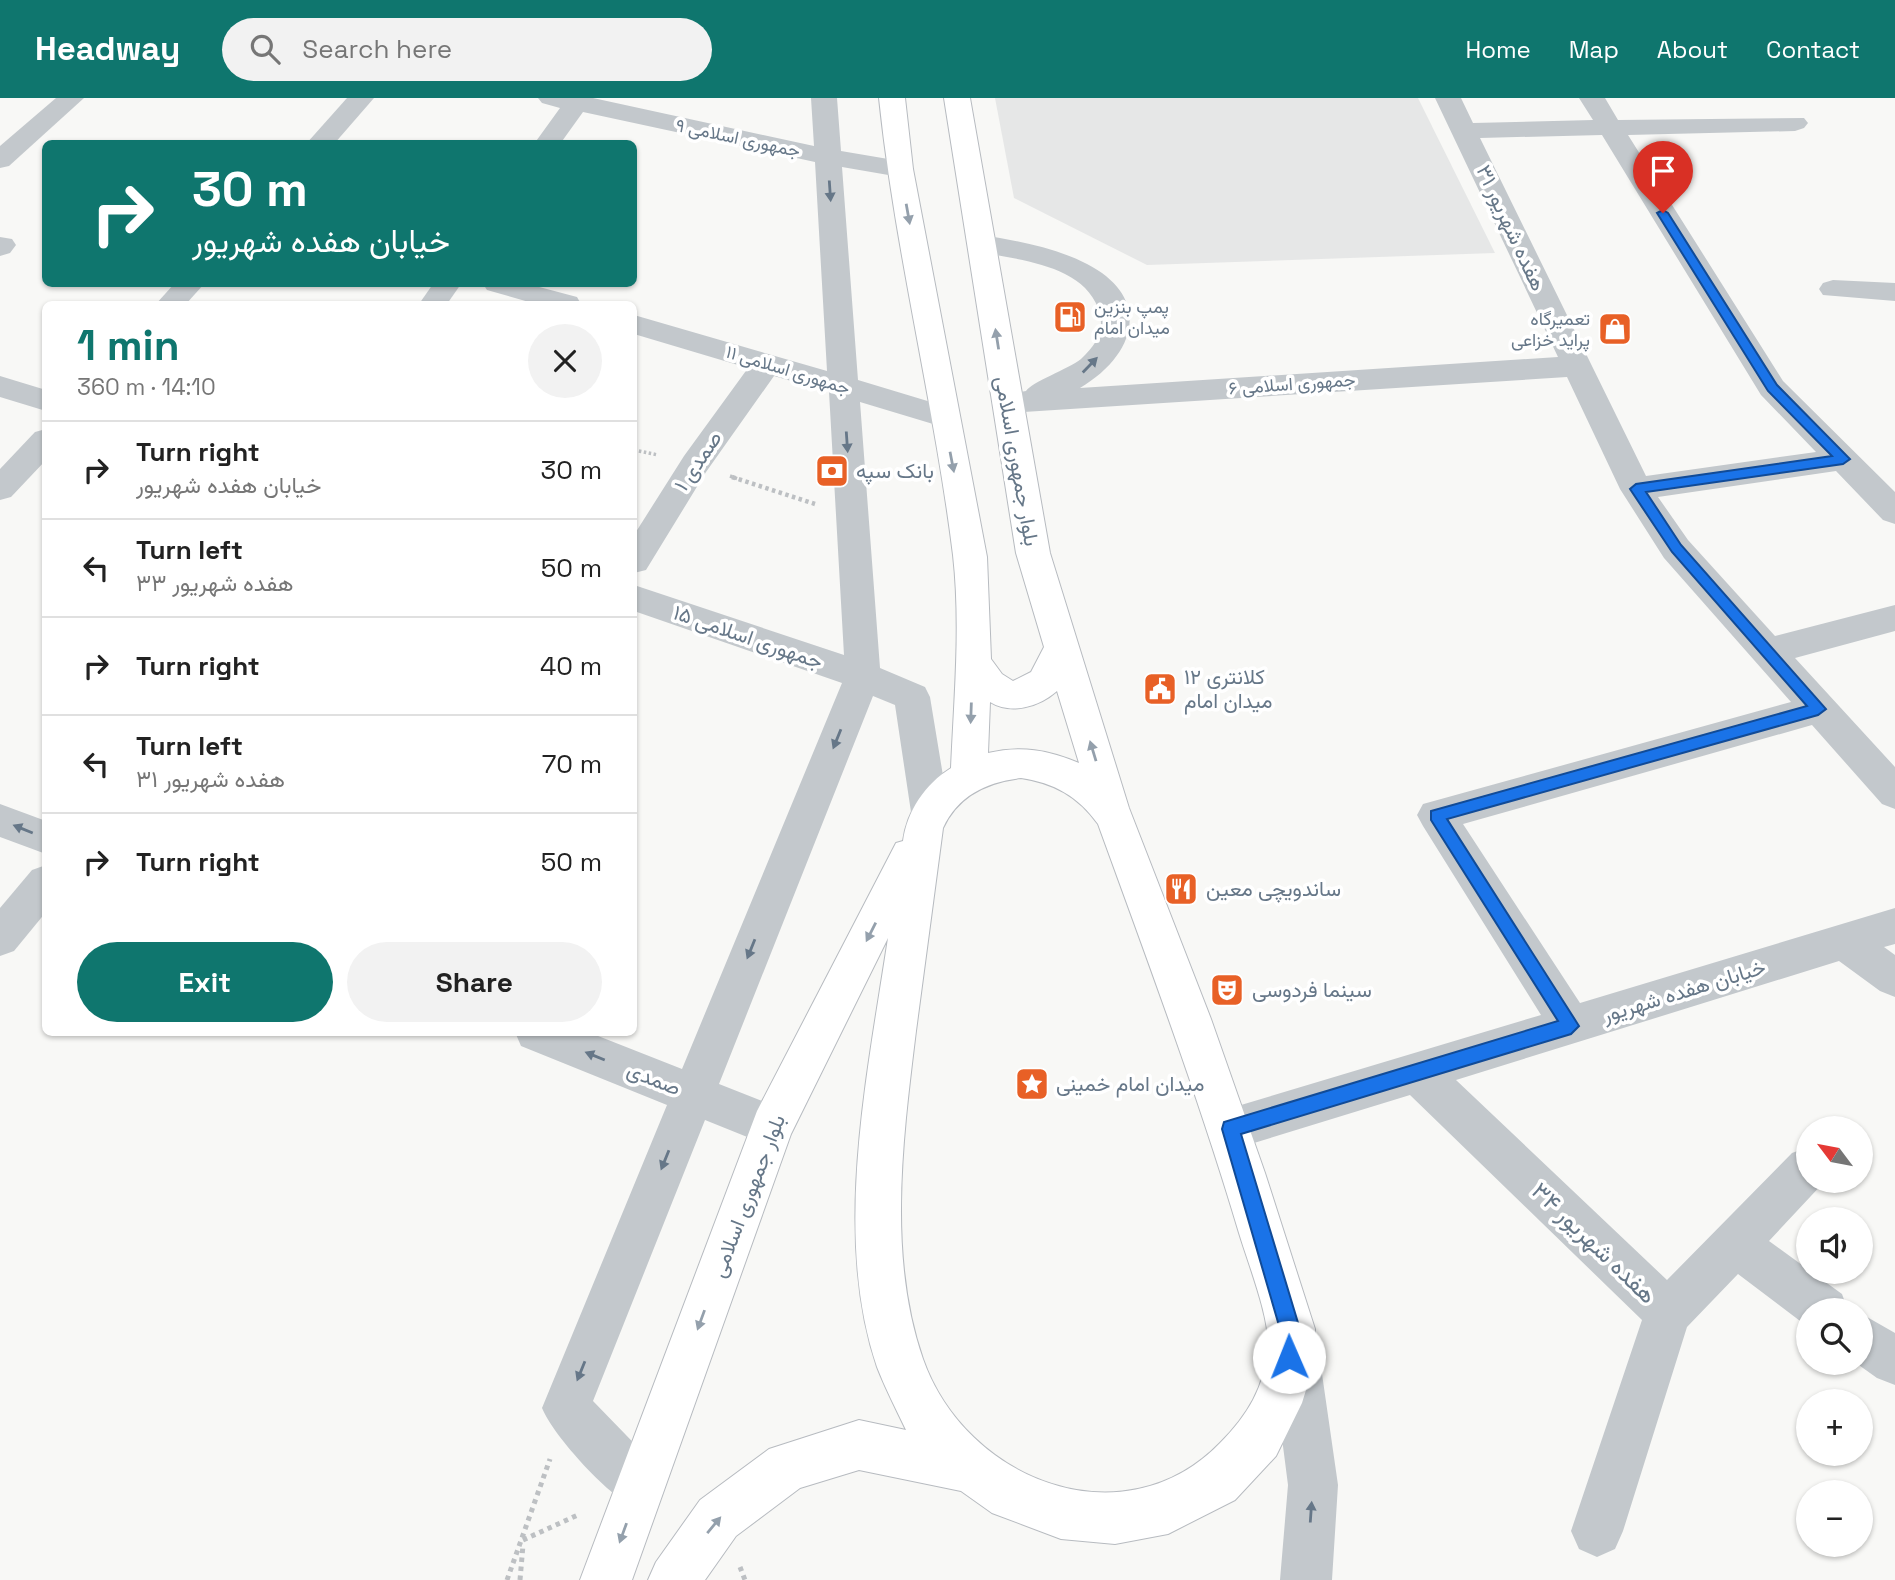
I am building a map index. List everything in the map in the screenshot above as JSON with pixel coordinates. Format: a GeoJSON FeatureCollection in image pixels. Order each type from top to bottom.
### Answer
{"type":"FeatureCollection","features":[{"type":"Feature","properties":{"kind":"main road"},"geometry":{"type":"LineString","coordinates":[[892,98],[901,169],[970,557],[973,662],[969,775]]}},
{"type":"Feature","properties":{"kind":"main road","name":"بلوار جمهوری اسلامی"},"geometry":{"type":"LineString","coordinates":[[957,98],[1032,553],[1114,816]]}},
{"type":"Feature","properties":{"kind":"main road"},"geometry":{"type":"LineString","coordinates":[[973,662],[989,684],[1009,696],[1033,691],[1051,678],[1061,649]]}},
{"type":"Feature","properties":{"kind":"main road"},"geometry":{"type":"LineString","coordinates":[[1003,764],[1040,765],[1076,777],[1091,788],[1114,816],[1231,1129],[1292,1336],[1286,1379],[1270,1421],[1246,1457],[1214,1487],[1176,1510],[1133,1522],[1088,1523],[1054,1517],[1001,1495],[964,1467],[933,1432],[902,1368],[879,1265],[882,1130],[927,820],[952,785],[969,775],[1003,764]]}},
{"type":"Feature","properties":{"kind":"main road","name":"بلوار جمهوری اسلامی"},"geometry":{"type":"LineString","coordinates":[[606,1580],[772,1126],[927,820]]}},
{"type":"Feature","properties":{"kind":"main road"},"geometry":{"type":"LineString","coordinates":[[674,1580],[719,1518],[787,1467],[859,1445],[964,1467]]}},
{"type":"Feature","properties":{"kind":"street"},"geometry":{"type":"LineString","coordinates":[[6,147],[71,98]]}},
{"type":"Feature","properties":{"kind":"street"},"geometry":{"type":"LineString","coordinates":[[323,140],[361,98]]}},
{"type":"Feature","properties":{"kind":"street"},"geometry":{"type":"LineString","coordinates":[[640,1486],[566,1408],[863,676],[824,98]]}},
{"type":"Feature","properties":{"kind":"street","name":"هفده شهریور ۳۱"},"geometry":{"type":"LineString","coordinates":[[1448,98],[1636,489],[1676,549],[1895,793]]}},
{"type":"Feature","properties":{"kind":"street"},"geometry":{"type":"LineString","coordinates":[[1591,98],[1772,388],[1894,510]]}},
{"type":"Feature","properties":{"kind":"street"},"geometry":{"type":"LineString","coordinates":[[549,140],[569,100]]}},
{"type":"Feature","properties":{"kind":"street","name":"جمهوری اسلامی ۹"},"geometry":{"type":"LineString","coordinates":[[569,100],[828,157],[901,169]]}},
{"type":"Feature","properties":{"kind":"street"},"geometry":{"type":"LineString","coordinates":[[1465,131],[1795,123]]}},
{"type":"Feature","properties":{"kind":"street"},"geometry":{"type":"LineString","coordinates":[[6,147],[42,151]]}},
{"type":"Feature","properties":{"kind":"street"},"geometry":{"type":"LineString","coordinates":[[982,244],[1041,257],[1075,270],[1107,292],[1117,321],[1108,346],[1083,374],[1055,390],[1007,403]]}},
{"type":"Feature","properties":{"kind":"street"},"geometry":{"type":"LineString","coordinates":[[173,301],[187,287]]}},
{"type":"Feature","properties":{"kind":"street"},"geometry":{"type":"LineString","coordinates":[[508,287],[557,301]]}},
{"type":"Feature","properties":{"kind":"street"},"geometry":{"type":"LineString","coordinates":[[1833,289],[1895,292]]}},
{"type":"Feature","properties":{"kind":"street","name":"جمهوری اسلامی ۱۱"},"geometry":{"type":"LineString","coordinates":[[637,325],[943,416]]}},
{"type":"Feature","properties":{"kind":"street","name":"صمدی ۱"},"geometry":{"type":"LineString","coordinates":[[637,556],[695,464],[767,364]]}},
{"type":"Feature","properties":{"kind":"street","name":"جمهوری اسلامی ۶"},"geometry":{"type":"LineString","coordinates":[[1007,403],[1576,366]]}},
{"type":"Feature","properties":{"kind":"street"},"geometry":{"type":"LineString","coordinates":[[0,386],[42,400]]}},
{"type":"Feature","properties":{"kind":"street"},"geometry":{"type":"LineString","coordinates":[[0,489],[42,444]]}},
{"type":"Feature","properties":{"kind":"street"},"geometry":{"type":"LineString","coordinates":[[1636,489],[1843,459]]}},
{"type":"Feature","properties":{"kind":"street","name":"جمهوری اسلامی ۱۵"},"geometry":{"type":"LineString","coordinates":[[637,599],[863,676],[912,697],[927,820]]}},
{"type":"Feature","properties":{"kind":"street"},"geometry":{"type":"LineString","coordinates":[[1766,652],[1895,618]]}},
{"type":"Feature","properties":{"kind":"street"},"geometry":{"type":"LineString","coordinates":[[1571,1026],[1436,815],[1818,709]]}},
{"type":"Feature","properties":{"kind":"street"},"geometry":{"type":"LineString","coordinates":[[0,820],[42,836]]}},
{"type":"Feature","properties":{"kind":"street"},"geometry":{"type":"LineString","coordinates":[[0,938],[42,887]]}},
{"type":"Feature","properties":{"kind":"street","name":"خیابان هفده شهریور"},"geometry":{"type":"LineString","coordinates":[[1231,1129],[1895,926]]}},
{"type":"Feature","properties":{"kind":"street"},"geometry":{"type":"LineString","coordinates":[[1845,943],[1895,978]]}},
{"type":"Feature","properties":{"kind":"street","name":"صمدی"},"geometry":{"type":"LineString","coordinates":[[546,1036],[772,1126]]}},
{"type":"Feature","properties":{"kind":"street","name":"هفده شهریور ۳۴"},"geometry":{"type":"LineString","coordinates":[[1417,1072],[1668,1313],[1597,1531]]}},
{"type":"Feature","properties":{"kind":"street"},"geometry":{"type":"LineString","coordinates":[[1668,1313],[1796,1181]]}},
{"type":"Feature","properties":{"kind":"street"},"geometry":{"type":"LineString","coordinates":[[1735,1244],[1808,1298]]}},
{"type":"Feature","properties":{"kind":"street"},"geometry":{"type":"LineString","coordinates":[[1292,1336],[1313,1485],[1306,1580]]}},
{"type":"Feature","properties":{"kind":"path"},"geometry":{"type":"LineString","coordinates":[[637,451],[695,464],[852,517]]}},
{"type":"Feature","properties":{"kind":"path"},"geometry":{"type":"LineString","coordinates":[[507,1580],[523,1541],[566,1408]]}},
{"type":"Feature","properties":{"kind":"path"},"geometry":{"type":"LineString","coordinates":[[520,1580],[523,1541]]}},
{"type":"Feature","properties":{"kind":"shaded area"},"geometry":{"type":"Polygon","coordinates":[[[995,98],[1418,98],[1495,253],[1147,265],[1014,198],[995,98]]]}},
{"type":"Feature","properties":{"kind":"place","name":"پمپ بنزین میدان امام"},"geometry":{"type":"Point","coordinates":[1070,317]}},
{"type":"Feature","properties":{"kind":"place","name":"تعمیرگاه پراید خزاعی"},"geometry":{"type":"Point","coordinates":[1615,329]}},
{"type":"Feature","properties":{"kind":"place","name":"بانک سپه"},"geometry":{"type":"Point","coordinates":[832,471]}},
{"type":"Feature","properties":{"kind":"place","name":"کلانتری ۱۲ میدان امام"},"geometry":{"type":"Point","coordinates":[1160,689]}},
{"type":"Feature","properties":{"kind":"place","name":"ساندویچی معین"},"geometry":{"type":"Point","coordinates":[1181,889]}},
{"type":"Feature","properties":{"kind":"place","name":"سینما فردوسی"},"geometry":{"type":"Point","coordinates":[1227,990]}},
{"type":"Feature","properties":{"kind":"place","name":"میدان امام خمینی"},"geometry":{"type":"Point","coordinates":[1032,1084]}},
{"type":"Feature","properties":{"kind":"route"},"geometry":{"type":"LineString","coordinates":[[1289,1357],[1292,1336],[1231,1129],[1571,1026],[1436,815],[1818,709],[1676,549],[1636,489],[1843,459],[1772,388],[1663,213]]}}]}
